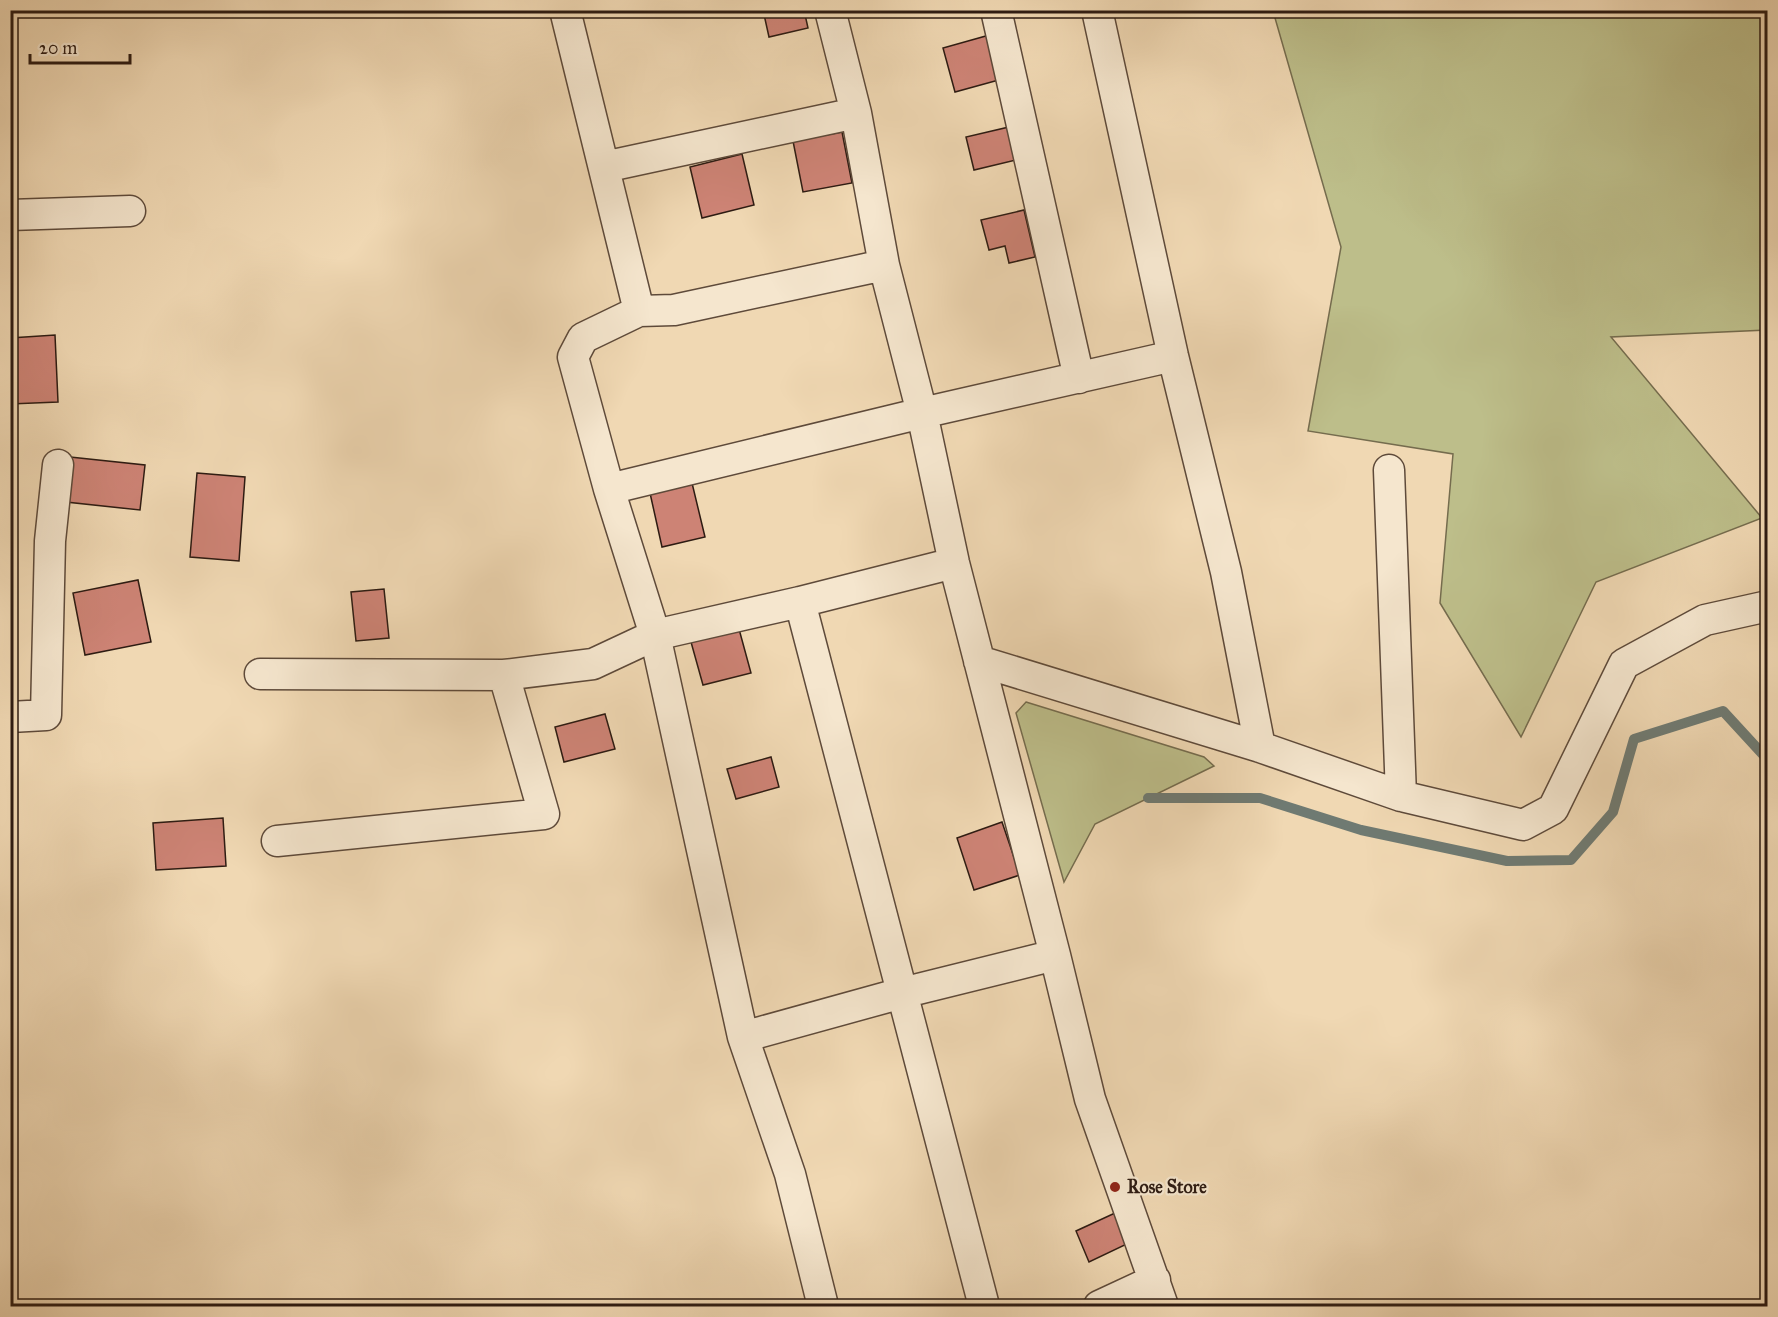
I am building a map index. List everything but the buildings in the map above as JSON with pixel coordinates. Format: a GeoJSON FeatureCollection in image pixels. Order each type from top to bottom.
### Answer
{"type":"FeatureCollection","features":[{"type":"Feature","properties":{"kind":"street"},"geometry":{"type":"LineString","coordinates":[[830,10],[856,113],[884,265],[922,413],[954,564],[1090,1099],[1159,1293],[1099,1306]]}},
{"type":"Feature","properties":{"kind":"street"},"geometry":{"type":"LineString","coordinates":[[996,10],[1079,378]]}},
{"type":"Feature","properties":{"kind":"street"},"geometry":{"type":"LineString","coordinates":[[1097,10],[1173,356],[1226,572],[1260,747]]}},
{"type":"Feature","properties":{"kind":"street"},"geometry":{"type":"LineString","coordinates":[[570,11],[604,167],[639,311]]}},
{"type":"Feature","properties":{"kind":"street"},"geometry":{"type":"LineString","coordinates":[[604,167],[856,113]]}},
{"type":"Feature","properties":{"kind":"street"},"geometry":{"type":"LineString","coordinates":[[10,215],[130,211]]}},
{"type":"Feature","properties":{"kind":"street"},"geometry":{"type":"LineString","coordinates":[[823,1306],[790,1174],[743,1037],[655,635],[609,489],[573,357],[583,338],[639,311],[674,310],[884,265]]}},
{"type":"Feature","properties":{"kind":"street"},"geometry":{"type":"LineString","coordinates":[[609,489],[922,413],[1173,356]]}},
{"type":"Feature","properties":{"kind":"street"},"geometry":{"type":"LineString","coordinates":[[10,717],[46,715],[50,542],[58,465]]}},
{"type":"Feature","properties":{"kind":"street"},"geometry":{"type":"LineString","coordinates":[[1389,470],[1401,796]]}},
{"type":"Feature","properties":{"kind":"street"},"geometry":{"type":"LineString","coordinates":[[260,674],[504,675],[593,664],[655,635],[954,564]]}},
{"type":"Feature","properties":{"kind":"street"},"geometry":{"type":"LineString","coordinates":[[800,602],[984,1306]]}},
{"type":"Feature","properties":{"kind":"street"},"geometry":{"type":"LineString","coordinates":[[979,662],[1260,747],[1401,796],[1523,825],[1553,809],[1624,664],[1705,620],[1767,606]]}},
{"type":"Feature","properties":{"kind":"street"},"geometry":{"type":"LineString","coordinates":[[277,841],[544,814],[504,675]]}},
{"type":"Feature","properties":{"kind":"street"},"geometry":{"type":"LineString","coordinates":[[743,1037],[902,993],[1055,955]]}},
{"type":"Feature","properties":{"kind":"green space"},"geometry":{"type":"Polygon","coordinates":[[[1273,11],[1767,11],[1767,330],[1611,337],[1762,518],[1596,582],[1521,737],[1440,603],[1453,454],[1308,431],[1341,247],[1273,11]]]}},
{"type":"Feature","properties":{"kind":"green space"},"geometry":{"type":"Polygon","coordinates":[[[1026,702],[1204,757],[1214,766],[1095,824],[1064,882],[1016,713],[1026,702]]]}},
{"type":"Feature","properties":{"kind":"waterway"},"geometry":{"type":"LineString","coordinates":[[1148,798],[1260,798],[1361,830],[1507,861],[1571,860],[1613,812],[1634,739],[1723,711],[1768,760]]}},
{"type":"Feature","properties":{"kind":"place","name":"Rose Store"},"geometry":{"type":"Point","coordinates":[1115,1187]}}]}
